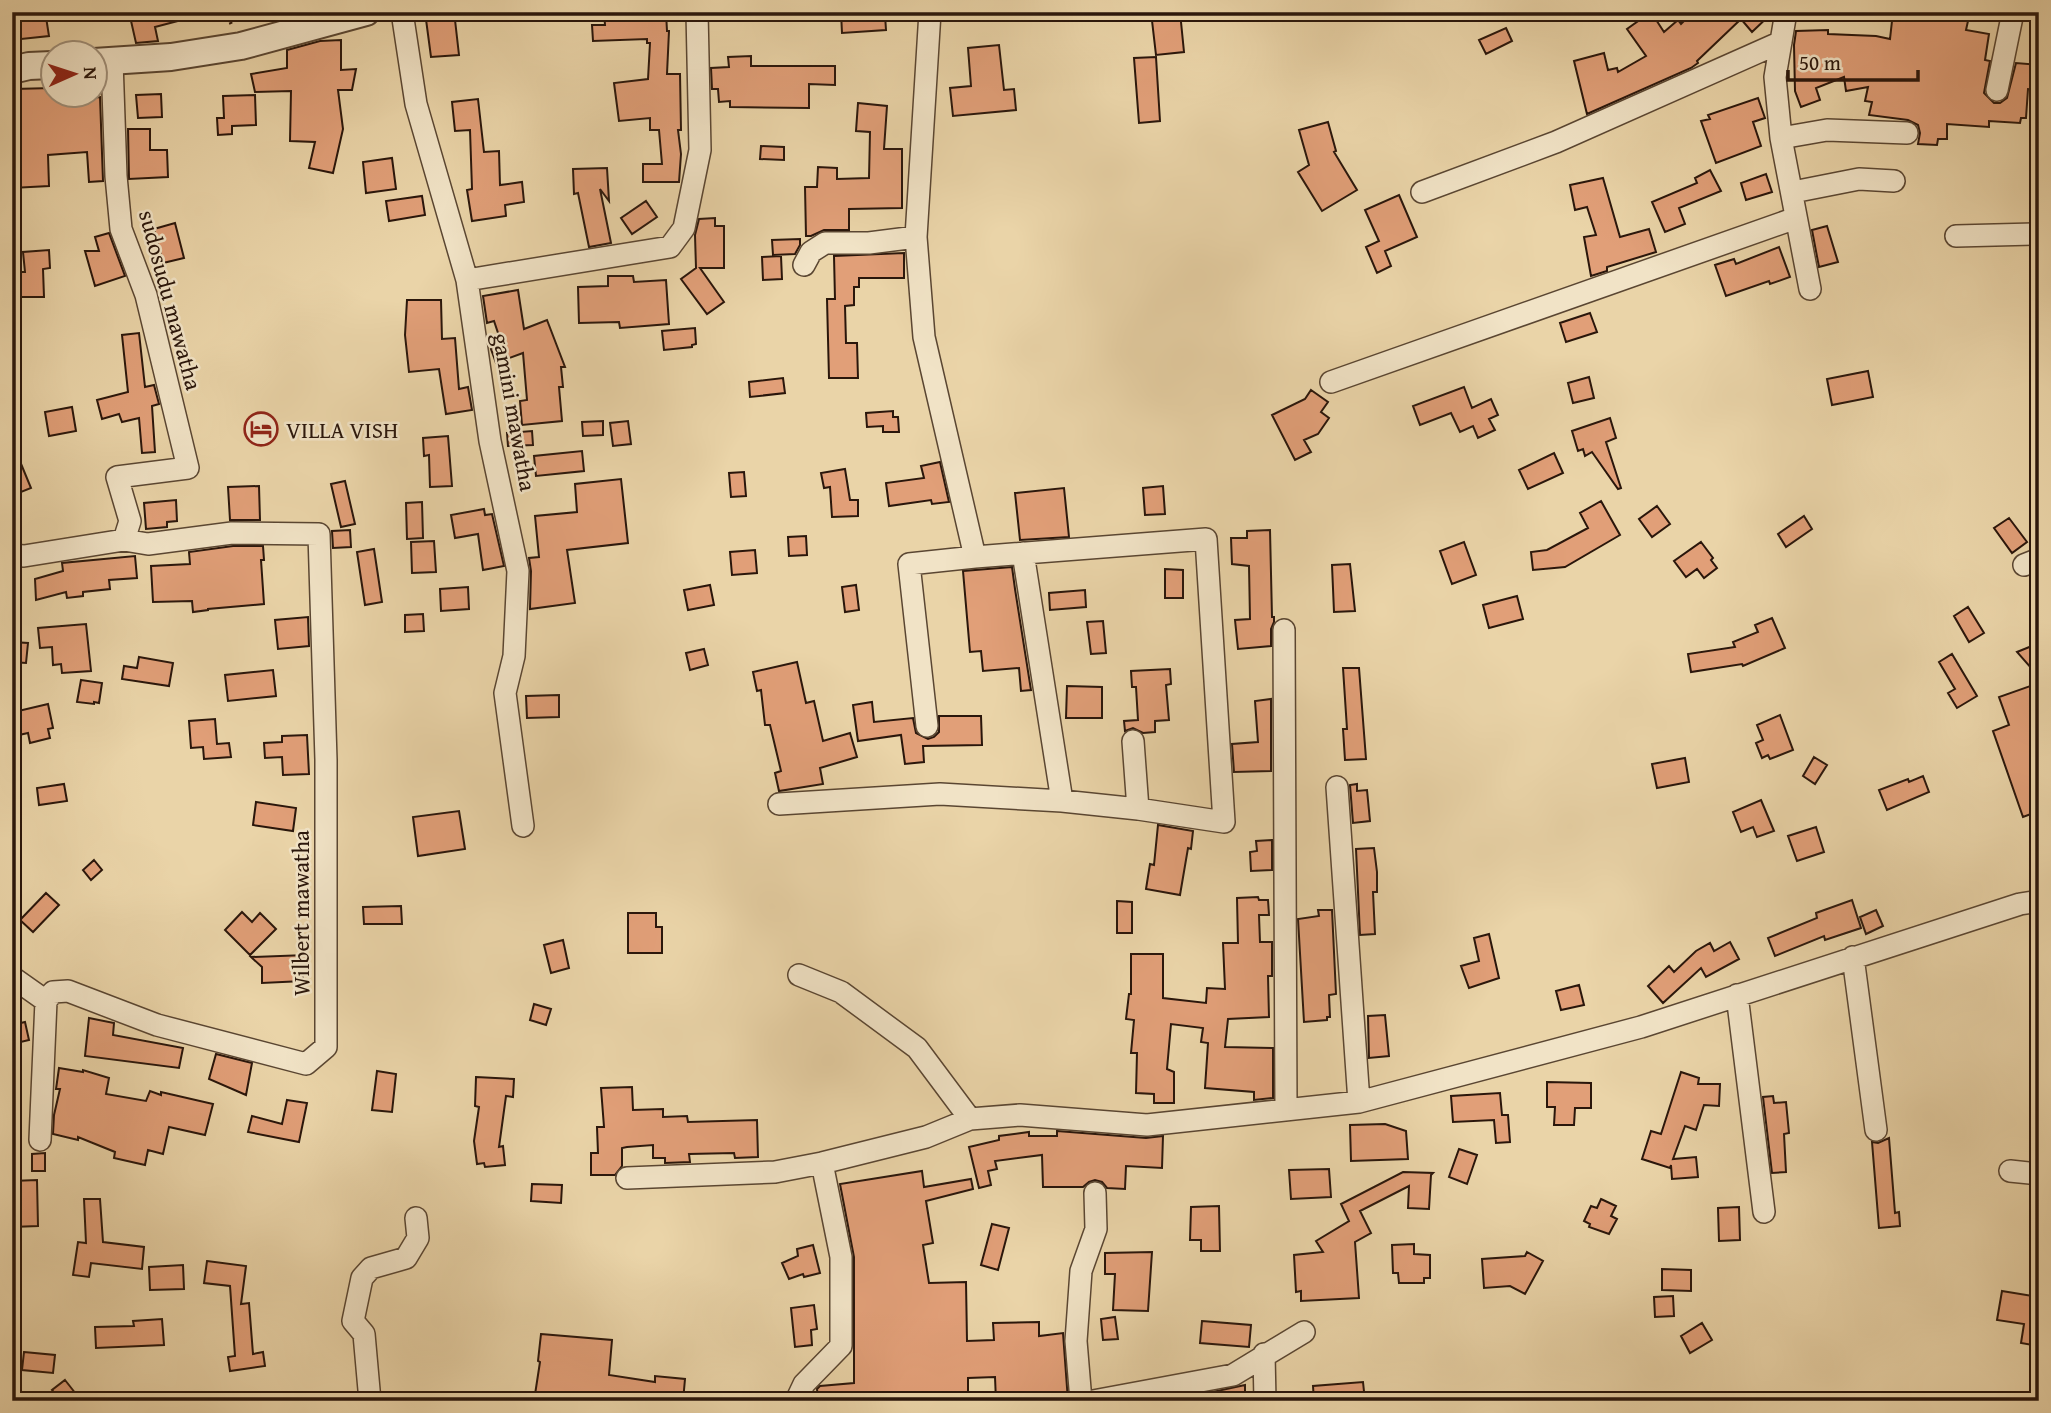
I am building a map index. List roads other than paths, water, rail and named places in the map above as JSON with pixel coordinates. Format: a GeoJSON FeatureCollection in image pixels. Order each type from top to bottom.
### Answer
{"type":"FeatureCollection","features":[{"type":"Feature","properties":{"kind":"street"},"geometry":{"type":"LineString","coordinates":[[108,62],[170,57],[240,46],[366,12]]}},
{"type":"Feature","properties":{"kind":"street","name":"gamini mawatha"},"geometry":{"type":"LineString","coordinates":[[402,12],[416,104],[467,280],[490,441],[518,571],[514,656],[505,693],[523,826]]}},
{"type":"Feature","properties":{"kind":"street"},"geometry":{"type":"LineString","coordinates":[[467,280],[670,247],[684,228],[700,150],[697,12]]}},
{"type":"Feature","properties":{"kind":"street"},"geometry":{"type":"LineString","coordinates":[[930,12],[916,237],[924,337],[975,557]]}},
{"type":"Feature","properties":{"kind":"street"},"geometry":{"type":"LineString","coordinates":[[1786,12],[1775,77],[1780,138],[1793,192],[1810,289]]}},
{"type":"Feature","properties":{"kind":"street"},"geometry":{"type":"LineString","coordinates":[[1997,90],[2013,12]]}},
{"type":"Feature","properties":{"kind":"street"},"geometry":{"type":"LineString","coordinates":[[1422,192],[1556,142],[1781,42]]}},
{"type":"Feature","properties":{"kind":"street"},"geometry":{"type":"LineString","coordinates":[[12,70],[38,66]]}},
{"type":"Feature","properties":{"kind":"street","name":"sudosudu mawatha"},"geometry":{"type":"LineString","coordinates":[[108,106],[121,229],[146,295],[188,468],[117,477],[130,521],[124,541]]}},
{"type":"Feature","properties":{"kind":"street"},"geometry":{"type":"LineString","coordinates":[[1780,138],[1827,130],[1907,133]]}},
{"type":"Feature","properties":{"kind":"street"},"geometry":{"type":"LineString","coordinates":[[1793,192],[1859,179],[1894,181]]}},
{"type":"Feature","properties":{"kind":"street"},"geometry":{"type":"LineString","coordinates":[[1331,382],[1796,218]]}},
{"type":"Feature","properties":{"kind":"street"},"geometry":{"type":"LineString","coordinates":[[1956,236],[2039,234]]}},
{"type":"Feature","properties":{"kind":"street"},"geometry":{"type":"LineString","coordinates":[[804,265],[811,252],[825,243],[869,243],[916,237]]}},
{"type":"Feature","properties":{"kind":"street","name":"Wilbert mawatha"},"geometry":{"type":"LineString","coordinates":[[47,1001],[53,992],[68,991],[157,1025],[306,1064],[326,1047],[326,760],[319,534],[232,533],[148,544],[124,541]]}},
{"type":"Feature","properties":{"kind":"street"},"geometry":{"type":"LineString","coordinates":[[779,804],[940,794],[1062,801],[1224,822],[1206,540],[909,564],[927,726]]}},
{"type":"Feature","properties":{"kind":"street"},"geometry":{"type":"LineString","coordinates":[[12,555],[24,556],[124,541]]}},
{"type":"Feature","properties":{"kind":"street"},"geometry":{"type":"LineString","coordinates":[[1023,553],[1062,801]]}},
{"type":"Feature","properties":{"kind":"street"},"geometry":{"type":"LineString","coordinates":[[1284,630],[1286,1110]]}},
{"type":"Feature","properties":{"kind":"street"},"geometry":{"type":"LineString","coordinates":[[1133,741],[1138,809]]}},
{"type":"Feature","properties":{"kind":"street"},"geometry":{"type":"LineString","coordinates":[[1337,787],[1359,1102]]}},
{"type":"Feature","properties":{"kind":"street"},"geometry":{"type":"LineString","coordinates":[[627,1178],[775,1172],[926,1137],[970,1119],[1020,1115],[1147,1125],[1359,1102],[1641,1027],[2020,904],[2039,901]]}},
{"type":"Feature","properties":{"kind":"street"},"geometry":{"type":"LineString","coordinates":[[1853,957],[1877,1130]]}},
{"type":"Feature","properties":{"kind":"street"},"geometry":{"type":"LineString","coordinates":[[799,975],[841,992],[917,1048],[970,1119]]}},
{"type":"Feature","properties":{"kind":"street"},"geometry":{"type":"LineString","coordinates":[[12,977],[47,1001],[40,1140]]}},
{"type":"Feature","properties":{"kind":"street"},"geometry":{"type":"LineString","coordinates":[[1737,995],[1764,1212]]}},
{"type":"Feature","properties":{"kind":"street"},"geometry":{"type":"LineString","coordinates":[[796,1401],[804,1384],[841,1346],[841,1257],[822,1163]]}},
{"type":"Feature","properties":{"kind":"street"},"geometry":{"type":"LineString","coordinates":[[2010,1171],[2039,1174]]}},
{"type":"Feature","properties":{"kind":"street"},"geometry":{"type":"LineString","coordinates":[[1081,1401],[1076,1341],[1082,1271],[1096,1229],[1095,1193]]}},
{"type":"Feature","properties":{"kind":"street"},"geometry":{"type":"LineString","coordinates":[[370,1401],[364,1334],[353,1321],[362,1278],[371,1268],[406,1258],[418,1237],[416,1218]]}},
{"type":"Feature","properties":{"kind":"street"},"geometry":{"type":"LineString","coordinates":[[1093,1401],[1233,1375],[1304,1332]]}},
{"type":"Feature","properties":{"kind":"street"},"geometry":{"type":"LineString","coordinates":[[1264,1354],[1265,1401]]}},
{"type":"Feature","properties":{"kind":"place","name":"VILLA VISH"},"geometry":{"type":"Point","coordinates":[261,429]}}]}
